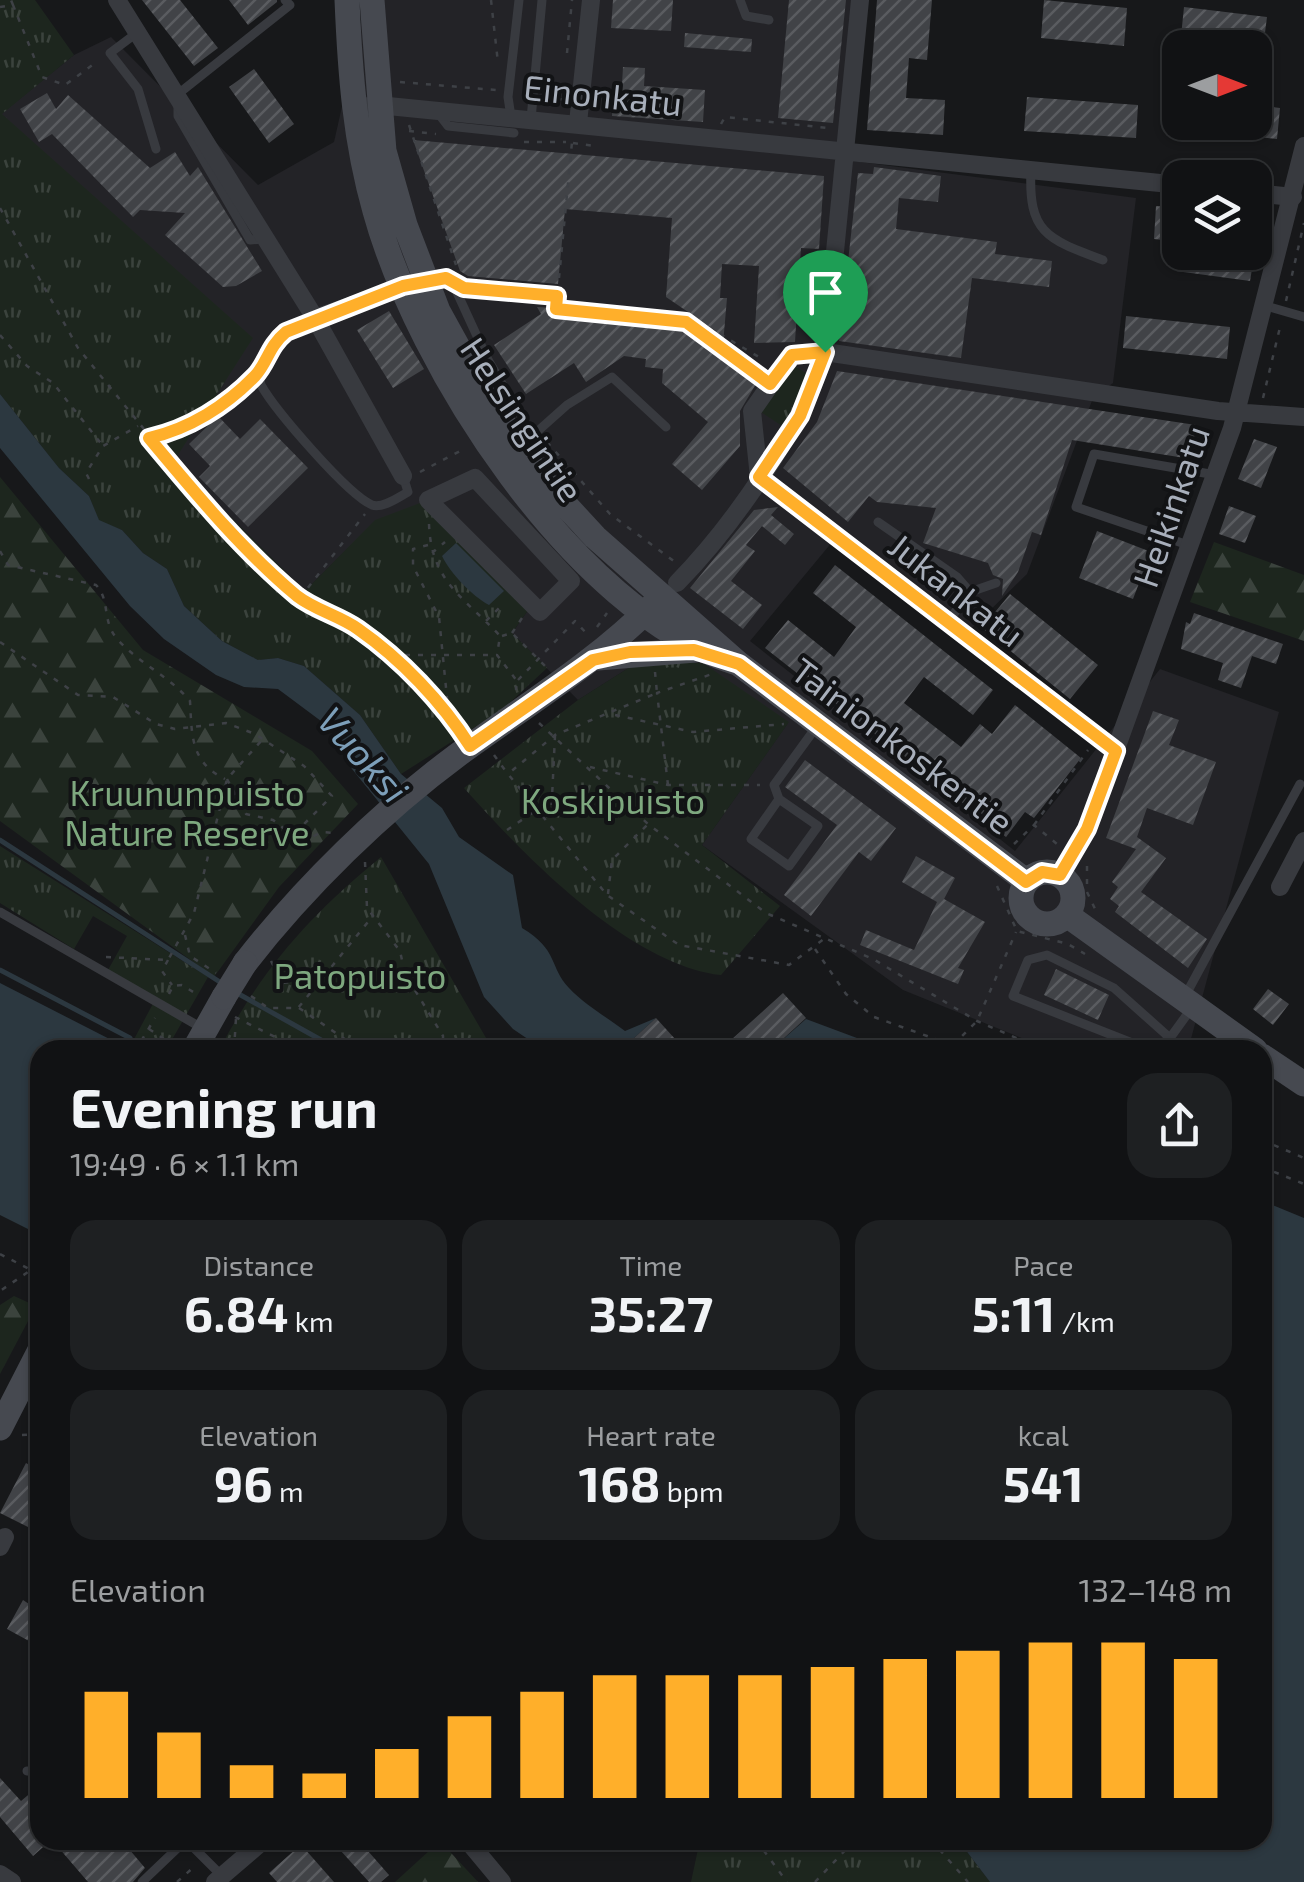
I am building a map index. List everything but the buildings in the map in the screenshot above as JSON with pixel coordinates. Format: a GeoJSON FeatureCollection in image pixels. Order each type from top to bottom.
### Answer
{"type":"FeatureCollection","features":[{"type":"Feature","properties":{"kind":"main road","name":"Helsingintie"},"geometry":{"type":"LineString","coordinates":[[347,0],[366,107],[384,151],[414,283],[523,443],[576,552],[660,599]]}},
{"type":"Feature","properties":{"kind":"main road","name":"Helsingintie"},"geometry":{"type":"LineString","coordinates":[[366,107],[372,0]]}},
{"type":"Feature","properties":{"kind":"main road","name":"Tainionkoskentie"},"geometry":{"type":"LineString","coordinates":[[660,599],[694,650],[727,669],[1026,882]]}},
{"type":"Feature","properties":{"kind":"main road","name":"Tainionkoskentie"},"geometry":{"type":"LineString","coordinates":[[660,599],[727,669]]}},
{"type":"Feature","properties":{"kind":"main road"},"geometry":{"type":"LineString","coordinates":[[217,1008],[318,879],[414,790],[593,660],[660,599]]}},
{"type":"Feature","properties":{"kind":"main road"},"geometry":{"type":"LineString","coordinates":[[593,660],[654,650],[694,650]]}},
{"type":"Feature","properties":{"kind":"main road"},"geometry":{"type":"LineString","coordinates":[[1074,861],[1074,898],[1067,915],[1049,924],[1030,919],[1020,901],[1026,882],[1074,861]]}},
{"type":"Feature","properties":{"kind":"main road"},"geometry":{"type":"LineString","coordinates":[[1067,915],[1239,1040]]}},
{"type":"Feature","properties":{"kind":"main road"},"geometry":{"type":"LineString","coordinates":[[1272,1063],[1304,1084]]}},
{"type":"Feature","properties":{"kind":"main road"},"geometry":{"type":"LineString","coordinates":[[8,1432],[30,1376]]}},
{"type":"Feature","properties":{"kind":"street"},"geometry":{"type":"LineString","coordinates":[[118,0],[315,318],[403,476]]}},
{"type":"Feature","properties":{"kind":"street"},"geometry":{"type":"LineString","coordinates":[[578,123],[591,0]]}},
{"type":"Feature","properties":{"kind":"street"},"geometry":{"type":"LineString","coordinates":[[660,599],[759,477],[800,416],[825,352],[860,0]]}},
{"type":"Feature","properties":{"kind":"street","name":"Einonkatu"},"geometry":{"type":"LineString","coordinates":[[366,107],[436,110],[513,125],[531,119],[578,123],[1162,183]]}},
{"type":"Feature","properties":{"kind":"street","name":"Heikinkatu"},"geometry":{"type":"LineString","coordinates":[[1074,861],[1275,308],[1304,146]]}},
{"type":"Feature","properties":{"kind":"street"},"geometry":{"type":"LineString","coordinates":[[1272,195],[1293,197]]}},
{"type":"Feature","properties":{"kind":"street"},"geometry":{"type":"LineString","coordinates":[[315,318],[414,283],[446,278],[459,287],[557,296]]}},
{"type":"Feature","properties":{"kind":"street"},"geometry":{"type":"LineString","coordinates":[[759,477],[752,411],[764,379],[792,355],[825,352],[1236,413],[1304,417]]}},
{"type":"Feature","properties":{"kind":"street","name":"Jukankatu"},"geometry":{"type":"LineString","coordinates":[[759,477],[1116,751]]}},
{"type":"Feature","properties":{"kind":"street"},"geometry":{"type":"LineString","coordinates":[[475,478],[571,581],[540,612],[428,500],[475,478]]}},
{"type":"Feature","properties":{"kind":"street"},"geometry":{"type":"LineString","coordinates":[[1280,887],[1304,841]]}},
{"type":"Feature","properties":{"kind":"street"},"geometry":{"type":"LineString","coordinates":[[219,1879],[252,1850]]}},
{"type":"Feature","properties":{"kind":"street"},"geometry":{"type":"LineString","coordinates":[[475,1850],[502,1882]]}},
{"type":"Feature","properties":{"kind":"street"},"geometry":{"type":"LineString","coordinates":[[0,1874],[12,1882]]}},
{"type":"Feature","properties":{"kind":"lane"},"geometry":{"type":"LineString","coordinates":[[178,94],[290,5],[285,0]]}},
{"type":"Feature","properties":{"kind":"lane"},"geometry":{"type":"LineString","coordinates":[[513,125],[508,97],[522,20],[519,0]]}},
{"type":"Feature","properties":{"kind":"lane"},"geometry":{"type":"LineString","coordinates":[[531,119],[542,0]]}},
{"type":"Feature","properties":{"kind":"lane"},"geometry":{"type":"LineString","coordinates":[[740,0],[746,16],[768,20]]}},
{"type":"Feature","properties":{"kind":"lane"},"geometry":{"type":"LineString","coordinates":[[138,32],[110,52],[138,89],[156,149]]}},
{"type":"Feature","properties":{"kind":"lane"},"geometry":{"type":"LineString","coordinates":[[1032,170],[1029,208],[1042,232],[1102,260]]}},
{"type":"Feature","properties":{"kind":"lane"},"geometry":{"type":"LineString","coordinates":[[459,287],[523,443],[612,378],[666,427]]}},
{"type":"Feature","properties":{"kind":"lane"},"geometry":{"type":"LineString","coordinates":[[1275,308],[1304,317]]}},
{"type":"Feature","properties":{"kind":"lane"},"geometry":{"type":"LineString","coordinates":[[315,318],[270,345],[258,373],[270,402],[372,505],[408,492],[403,476]]}},
{"type":"Feature","properties":{"kind":"lane"},"geometry":{"type":"LineString","coordinates":[[1191,546],[1076,507],[1094,454],[1216,475]]}},
{"type":"Feature","properties":{"kind":"lane"},"geometry":{"type":"LineString","coordinates":[[878,522],[957,577],[970,592]]}},
{"type":"Feature","properties":{"kind":"lane"},"geometry":{"type":"LineString","coordinates":[[947,623],[970,592],[996,583]]}},
{"type":"Feature","properties":{"kind":"lane"},"geometry":{"type":"LineString","coordinates":[[780,798],[750,839],[788,866],[818,826],[780,798],[774,786],[813,732]]}},
{"type":"Feature","properties":{"kind":"lane"},"geometry":{"type":"LineString","coordinates":[[1167,1040],[1300,784]]}},
{"type":"Feature","properties":{"kind":"lane"},"geometry":{"type":"LineString","coordinates":[[0,912],[94,961],[217,1008]]}},
{"type":"Feature","properties":{"kind":"lane"},"geometry":{"type":"LineString","coordinates":[[1126,1040],[1013,996],[1028,960],[1047,954],[1114,988],[1170,1038]]}},
{"type":"Feature","properties":{"kind":"lane"},"geometry":{"type":"LineString","coordinates":[[142,1882],[176,1850]]}},
{"type":"Feature","properties":{"kind":"lane"},"geometry":{"type":"LineString","coordinates":[[194,1850],[219,1879]]}},
{"type":"Feature","properties":{"kind":"path"},"geometry":{"type":"LineString","coordinates":[[490,0],[499,68]]}},
{"type":"Feature","properties":{"kind":"path"},"geometry":{"type":"LineString","coordinates":[[566,61],[572,0]]}},
{"type":"Feature","properties":{"kind":"path"},"geometry":{"type":"LineString","coordinates":[[0,8],[12,2],[42,77],[55,84],[65,85],[110,52]]}},
{"type":"Feature","properties":{"kind":"path"},"geometry":{"type":"LineString","coordinates":[[394,78],[411,84],[496,90],[508,97]]}},
{"type":"Feature","properties":{"kind":"path"},"geometry":{"type":"LineString","coordinates":[[496,90],[497,79]]}},
{"type":"Feature","properties":{"kind":"path"},"geometry":{"type":"LineString","coordinates":[[411,84],[409,131],[459,287]]}},
{"type":"Feature","properties":{"kind":"path"},"geometry":{"type":"LineString","coordinates":[[532,99],[581,100]]}},
{"type":"Feature","properties":{"kind":"path"},"geometry":{"type":"LineString","coordinates":[[572,142],[556,309],[706,326],[758,357],[764,379]]}},
{"type":"Feature","properties":{"kind":"path"},"geometry":{"type":"LineString","coordinates":[[0,208],[78,348],[218,520],[300,598],[357,628],[390,656],[473,749],[508,774],[539,808],[607,895],[679,945],[788,964],[824,939]]}},
{"type":"Feature","properties":{"kind":"path"},"geometry":{"type":"LineString","coordinates":[[1260,413],[1275,308],[1304,222]]}},
{"type":"Feature","properties":{"kind":"path"},"geometry":{"type":"LineString","coordinates":[[686,322],[764,379]]}},
{"type":"Feature","properties":{"kind":"path"},"geometry":{"type":"LineString","coordinates":[[0,334],[27,366],[53,383],[103,446]]}},
{"type":"Feature","properties":{"kind":"path"},"geometry":{"type":"LineString","coordinates":[[149,438],[182,431],[258,373]]}},
{"type":"Feature","properties":{"kind":"path"},"geometry":{"type":"LineString","coordinates":[[89,479],[86,473],[103,446],[138,426]]}},
{"type":"Feature","properties":{"kind":"path"},"geometry":{"type":"LineString","coordinates":[[476,443],[416,474],[428,500],[430,554],[447,584],[500,636]]}},
{"type":"Feature","properties":{"kind":"path"},"geometry":{"type":"LineString","coordinates":[[523,443],[541,444],[549,457]]}},
{"type":"Feature","properties":{"kind":"path"},"geometry":{"type":"LineString","coordinates":[[523,443],[550,447],[610,514],[660,599],[608,612]]}},
{"type":"Feature","properties":{"kind":"path"},"geometry":{"type":"LineString","coordinates":[[300,598],[372,505]]}},
{"type":"Feature","properties":{"kind":"path"},"geometry":{"type":"LineString","coordinates":[[430,554],[458,532]]}},
{"type":"Feature","properties":{"kind":"path"},"geometry":{"type":"LineString","coordinates":[[429,545],[412,550],[412,566],[439,617],[449,718]]}},
{"type":"Feature","properties":{"kind":"path"},"geometry":{"type":"LineString","coordinates":[[0,551],[8,565],[96,584],[102,592],[105,622],[117,639],[190,701],[191,745],[209,772],[227,779],[246,814],[273,820],[302,842],[322,832],[356,845],[366,908],[400,951],[404,974],[443,1040]]}},
{"type":"Feature","properties":{"kind":"path"},"geometry":{"type":"LineString","coordinates":[[486,621],[516,592]]}},
{"type":"Feature","properties":{"kind":"path"},"geometry":{"type":"LineString","coordinates":[[500,636],[512,633],[531,606]]}},
{"type":"Feature","properties":{"kind":"path"},"geometry":{"type":"LineString","coordinates":[[516,681],[575,621],[587,634]]}},
{"type":"Feature","properties":{"kind":"path"},"geometry":{"type":"LineString","coordinates":[[512,633],[547,668]]}},
{"type":"Feature","properties":{"kind":"path"},"geometry":{"type":"LineString","coordinates":[[500,636],[497,655],[516,681],[516,694]]}},
{"type":"Feature","properties":{"kind":"path"},"geometry":{"type":"LineString","coordinates":[[0,642],[78,695],[113,697],[156,724],[175,729],[226,723],[263,738],[304,766],[332,796],[293,835]]}},
{"type":"Feature","properties":{"kind":"path"},"geometry":{"type":"LineString","coordinates":[[654,650],[668,785]]}},
{"type":"Feature","properties":{"kind":"path"},"geometry":{"type":"LineString","coordinates":[[390,656],[497,655]]}},
{"type":"Feature","properties":{"kind":"path"},"geometry":{"type":"LineString","coordinates":[[508,774],[555,735],[613,715],[656,693],[727,669]]}},
{"type":"Feature","properties":{"kind":"path"},"geometry":{"type":"LineString","coordinates":[[769,713],[782,723],[813,732]]}},
{"type":"Feature","properties":{"kind":"path"},"geometry":{"type":"LineString","coordinates":[[613,715],[693,732],[782,723]]}},
{"type":"Feature","properties":{"kind":"path"},"geometry":{"type":"LineString","coordinates":[[534,720],[555,735],[648,824],[766,913],[873,959],[977,1022],[1020,1040]]}},
{"type":"Feature","properties":{"kind":"path"},"geometry":{"type":"LineString","coordinates":[[988,854],[1000,839],[1012,847],[1034,825],[1085,758],[1093,734]]}},
{"type":"Feature","properties":{"kind":"path"},"geometry":{"type":"LineString","coordinates":[[550,821],[555,735]]}},
{"type":"Feature","properties":{"kind":"path"},"geometry":{"type":"LineString","coordinates":[[173,986],[166,983],[162,971],[194,913],[227,779],[251,757],[263,738]]}},
{"type":"Feature","properties":{"kind":"path"},"geometry":{"type":"LineString","coordinates":[[588,766],[668,785],[774,786]]}},
{"type":"Feature","properties":{"kind":"path"},"geometry":{"type":"LineString","coordinates":[[508,830],[539,808]]}},
{"type":"Feature","properties":{"kind":"path"},"geometry":{"type":"LineString","coordinates":[[607,895],[612,860],[648,824]]}},
{"type":"Feature","properties":{"kind":"path"},"geometry":{"type":"LineString","coordinates":[[1034,825],[1074,861],[1096,911]]}},
{"type":"Feature","properties":{"kind":"path"},"geometry":{"type":"LineString","coordinates":[[957,1040],[977,1022],[1017,931],[1004,894],[993,881]]}},
{"type":"Feature","properties":{"kind":"path"},"geometry":{"type":"LineString","coordinates":[[298,1008],[373,916]]}},
{"type":"Feature","properties":{"kind":"path"},"geometry":{"type":"LineString","coordinates":[[1017,931],[1068,944],[1097,963]]}},
{"type":"Feature","properties":{"kind":"path"},"geometry":{"type":"LineString","coordinates":[[185,932],[190,956],[230,1040]]}},
{"type":"Feature","properties":{"kind":"path"},"geometry":{"type":"LineString","coordinates":[[813,946],[846,994],[874,1017],[938,1040]]}},
{"type":"Feature","properties":{"kind":"path"},"geometry":{"type":"LineString","coordinates":[[94,961],[169,958]]}},
{"type":"Feature","properties":{"kind":"path"},"geometry":{"type":"LineString","coordinates":[[275,963],[282,983],[302,981],[313,989]]}},
{"type":"Feature","properties":{"kind":"path"},"geometry":{"type":"LineString","coordinates":[[217,1008],[281,1040]]}},
{"type":"Feature","properties":{"kind":"path"},"geometry":{"type":"LineString","coordinates":[[169,1040],[217,1008],[298,1008],[346,1040]]}},
{"type":"Feature","properties":{"kind":"path"},"geometry":{"type":"LineString","coordinates":[[141,1040],[148,1028],[163,1040]]}},
{"type":"Feature","properties":{"kind":"path"},"geometry":{"type":"LineString","coordinates":[[1272,1144],[1304,1158]]}},
{"type":"Feature","properties":{"kind":"path"},"geometry":{"type":"LineString","coordinates":[[1272,1171],[1304,1184]]}},
{"type":"Feature","properties":{"kind":"path"},"geometry":{"type":"LineString","coordinates":[[0,1254],[30,1269]]}},
{"type":"Feature","properties":{"kind":"path"},"geometry":{"type":"LineString","coordinates":[[0,1292],[30,1271]]}},
{"type":"Feature","properties":{"kind":"path"},"geometry":{"type":"LineString","coordinates":[[763,1850],[787,1882]]}},
{"type":"Feature","properties":{"kind":"path"},"geometry":{"type":"LineString","coordinates":[[815,1882],[845,1850]]}},
{"type":"Feature","properties":{"kind":"path"},"geometry":{"type":"LineString","coordinates":[[940,1850],[968,1882]]}},
{"type":"Feature","properties":{"kind":"shaded area"},"geometry":{"type":"Polygon","coordinates":[[[366,0],[852,0],[837,159],[1136,198],[1113,383],[1093,398],[1027,574],[972,628],[843,529],[750,641],[1015,851],[1160,669],[1279,712],[1191,1040],[1026,1040],[903,990],[702,845],[788,723],[638,662],[578,700],[512,633],[531,606],[375,521],[305,591],[173,460],[1,114],[74,55],[111,37],[258,185],[334,142],[366,0]]]}},
{"type":"Feature","properties":{"kind":"green space"},"geometry":{"type":"Polygon","coordinates":[[[0,0],[35,0],[74,55],[2,114],[253,338],[174,461],[305,591],[375,520],[428,500],[531,606],[512,633],[547,668],[503,709],[401,774],[360,715],[304,666],[278,658],[258,660],[222,641],[184,606],[167,569],[143,553],[122,530],[99,521],[89,496],[59,468],[0,394],[0,0]]]}},
{"type":"Feature","properties":{"kind":"green space"},"geometry":{"type":"Polygon","coordinates":[[[792,364],[812,377],[782,426],[758,410],[792,364]]]}},
{"type":"Feature","properties":{"kind":"green space","name":"Kruununpuisto Nature Reserve"},"geometry":{"type":"Polygon","coordinates":[[[0,477],[143,650],[312,751],[358,804],[279,887],[214,977],[0,821],[0,477]]]}},
{"type":"Feature","properties":{"kind":"green space"},"geometry":{"type":"Polygon","coordinates":[[[1214,542],[1304,575],[1304,641],[1190,602],[1214,542]]]}},
{"type":"Feature","properties":{"kind":"green space","name":"Koskipuisto"},"geometry":{"type":"Polygon","coordinates":[[[638,662],[703,663],[789,722],[702,845],[780,906],[721,975],[686,967],[615,929],[547,874],[464,788],[578,700],[638,662]]]}},
{"type":"Feature","properties":{"kind":"green space"},"geometry":{"type":"Polygon","coordinates":[[[0,846],[208,977],[172,1040],[134,1040],[156,998],[108,970],[127,936],[93,916],[74,949],[0,903],[0,846]]]}},
{"type":"Feature","properties":{"kind":"green space","name":"Patopuisto"},"geometry":{"type":"Polygon","coordinates":[[[381,857],[487,1040],[225,1040],[271,968],[332,901],[381,857]]]}},
{"type":"Feature","properties":{"kind":"green space"},"geometry":{"type":"Polygon","coordinates":[[[14,1296],[30,1303],[30,1317],[0,1374],[0,1305],[14,1296]]]}},
{"type":"Feature","properties":{"kind":"green space"},"geometry":{"type":"Polygon","coordinates":[[[430,1850],[448,1850],[478,1882],[395,1882],[430,1850]]]}},
{"type":"Feature","properties":{"kind":"green space"},"geometry":{"type":"Polygon","coordinates":[[[698,1850],[966,1850],[990,1882],[691,1882],[698,1850]]]}},
{"type":"Feature","properties":{"kind":"water","name":"Vuoksi"},"geometry":{"type":"Polygon","coordinates":[[[0,394],[59,468],[89,496],[99,520],[122,530],[143,553],[167,569],[184,606],[222,641],[258,660],[278,658],[304,666],[360,715],[401,774],[442,808],[459,837],[513,875],[522,928],[548,951],[563,980],[576,994],[625,1031],[656,1018],[632,1040],[529,1040],[513,1029],[484,997],[429,864],[352,769],[333,730],[278,689],[244,687],[216,675],[164,639],[130,606],[0,448],[0,394]]]}},
{"type":"Feature","properties":{"kind":"water"},"geometry":{"type":"Polygon","coordinates":[[[456,543],[504,591],[489,605],[462,584],[442,556],[456,543]]]}},
{"type":"Feature","properties":{"kind":"water"},"geometry":{"type":"Polygon","coordinates":[[[0,983],[111,1040],[30,1040],[30,1230],[0,1215],[0,983]]]}},
{"type":"Feature","properties":{"kind":"water"},"geometry":{"type":"Polygon","coordinates":[[[806,1019],[862,1040],[782,1040],[806,1019]]]}},
{"type":"Feature","properties":{"kind":"water"},"geometry":{"type":"Polygon","coordinates":[[[1272,1205],[1304,1218],[1304,1882],[990,1882],[966,1850],[1272,1850],[1272,1205]]]}},
{"type":"Feature","properties":{"kind":"waterway"},"geometry":{"type":"LineString","coordinates":[[0,840],[223,984]]}},
{"type":"Feature","properties":{"kind":"waterway"},"geometry":{"type":"LineString","coordinates":[[0,970],[130,1038]]}},
{"type":"Feature","properties":{"kind":"waterway"},"geometry":{"type":"LineString","coordinates":[[237,993],[321,1040]]}},
{"type":"Feature","properties":{"kind":"route"},"geometry":{"type":"LineString","coordinates":[[446,278],[454,286],[464,288],[557,296],[556,309],[686,322],[770,384],[792,355],[825,352],[816,384],[800,416],[759,477],[1116,751],[1087,829],[1060,875],[1042,872],[1026,882],[739,664],[694,650],[630,652],[593,660],[470,746],[419,682],[357,628],[300,598],[218,520],[149,438],[182,431],[219,405],[258,373],[270,345],[286,332],[326,313],[426,280],[446,278]]}}]}
